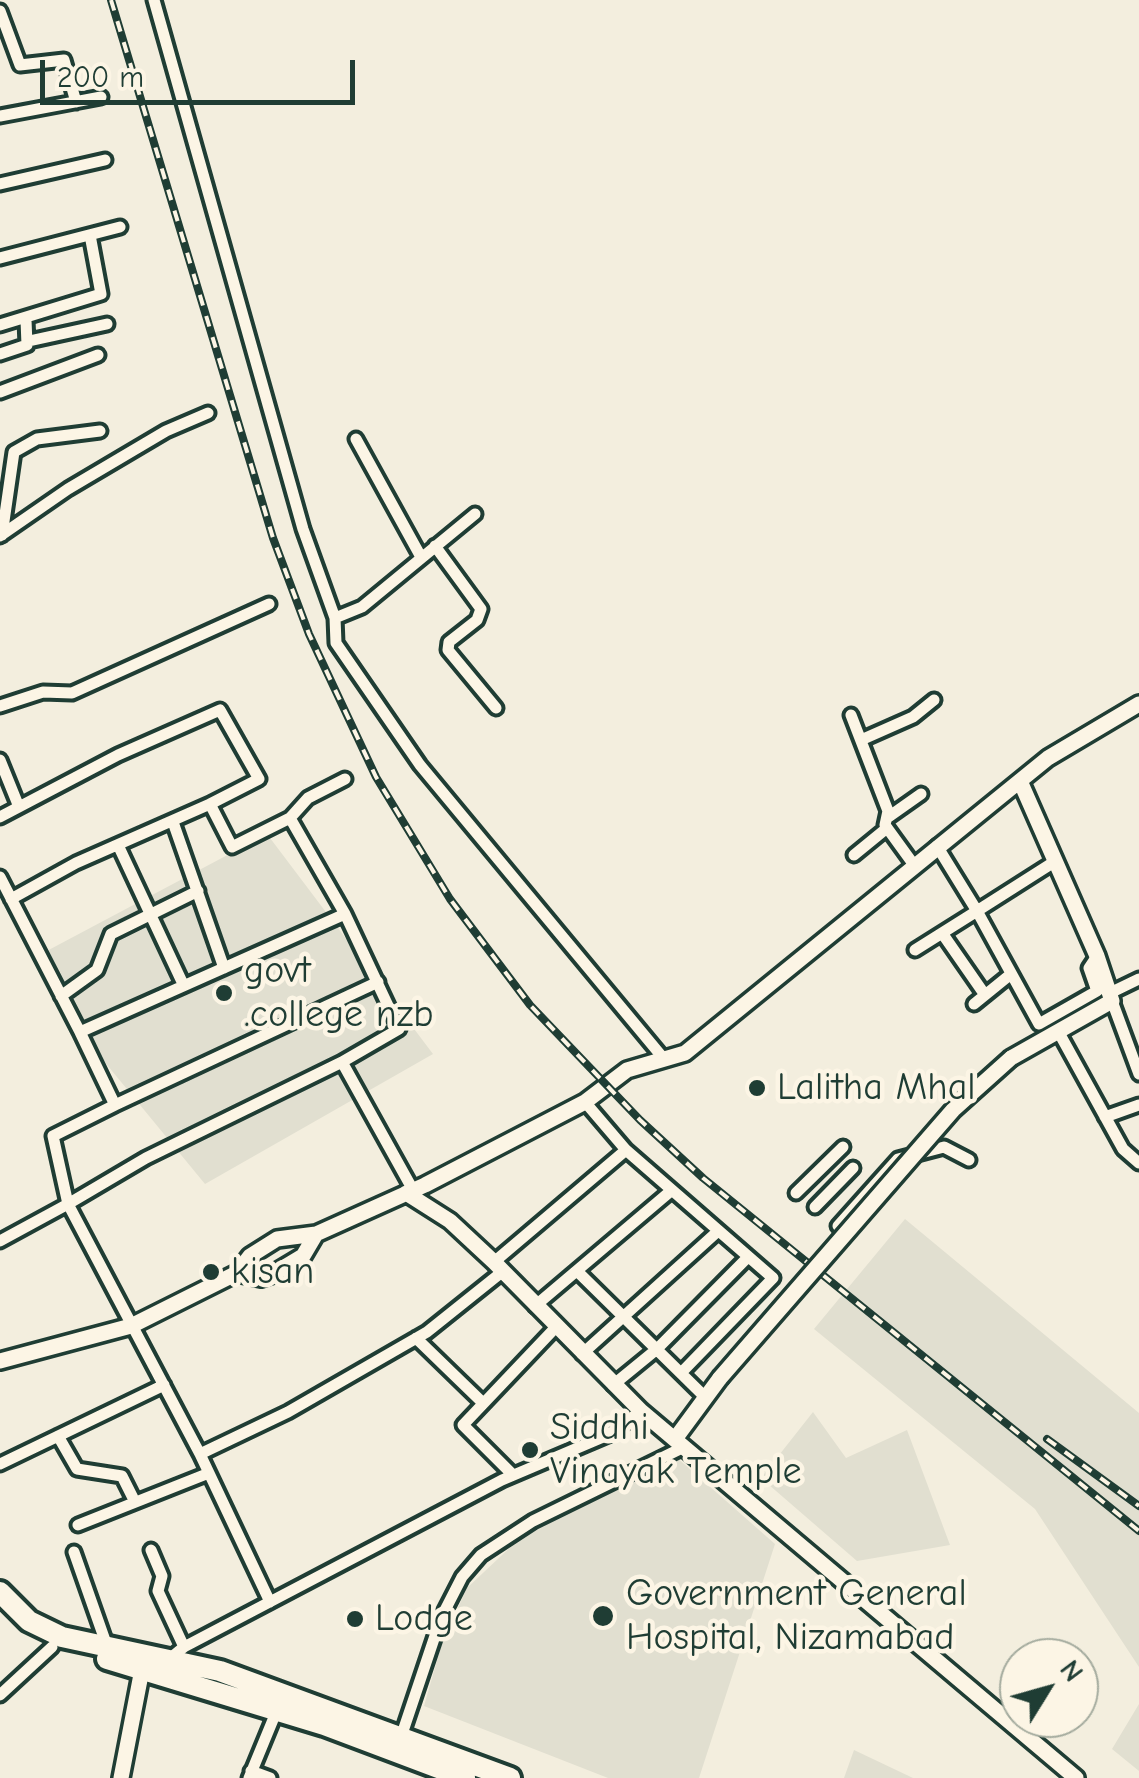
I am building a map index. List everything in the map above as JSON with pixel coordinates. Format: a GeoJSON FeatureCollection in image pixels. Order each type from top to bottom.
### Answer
{"type":"FeatureCollection","features":[{"type":"Feature","properties":{"kind":"highway"},"geometry":{"type":"LineString","coordinates":[[0,1592],[43,1630],[160,1659],[400,1737],[510,1778]]}},
{"type":"Feature","properties":{"kind":"highway"},"geometry":{"type":"LineString","coordinates":[[0,1609],[26,1634],[52,1647],[160,1659],[277,1710],[465,1778]]}},
{"type":"Feature","properties":{"kind":"main road"},"geometry":{"type":"LineString","coordinates":[[0,1361],[131,1326],[238,1273],[250,1256],[277,1239],[316,1234],[585,1102],[627,1070],[685,1053],[1020,781],[1083,734],[1139,704]]}},
{"type":"Feature","properties":{"kind":"main road"},"geometry":{"type":"LineString","coordinates":[[679,1443],[720,1378],[953,1110],[1011,1058],[1111,996],[1020,781]]}},
{"type":"Feature","properties":{"kind":"main road"},"geometry":{"type":"LineString","coordinates":[[410,1191],[450,1221],[641,1411],[1076,1778]]}},
{"type":"Feature","properties":{"kind":"main road"},"geometry":{"type":"LineString","coordinates":[[238,1273],[260,1278],[293,1264],[316,1234]]}},
{"type":"Feature","properties":{"kind":"main road"},"geometry":{"type":"LineString","coordinates":[[120,1778],[160,1659]]}},
{"type":"Feature","properties":{"kind":"street"},"geometry":{"type":"LineString","coordinates":[[154,0],[303,528],[335,618],[339,650],[420,766],[664,1059]]}},
{"type":"Feature","properties":{"kind":"street"},"geometry":{"type":"LineString","coordinates":[[0,11],[20,65],[64,60],[76,102]]}},
{"type":"Feature","properties":{"kind":"street"},"geometry":{"type":"LineString","coordinates":[[0,116],[101,96]]}},
{"type":"Feature","properties":{"kind":"street"},"geometry":{"type":"LineString","coordinates":[[0,184],[105,160]]}},
{"type":"Feature","properties":{"kind":"street"},"geometry":{"type":"LineString","coordinates":[[0,258],[120,227]]}},
{"type":"Feature","properties":{"kind":"street"},"geometry":{"type":"LineString","coordinates":[[0,325],[101,294],[90,235]]}},
{"type":"Feature","properties":{"kind":"street"},"geometry":{"type":"LineString","coordinates":[[26,320],[29,341]]}},
{"type":"Feature","properties":{"kind":"street"},"geometry":{"type":"LineString","coordinates":[[0,354],[22,349],[29,341],[107,324]]}},
{"type":"Feature","properties":{"kind":"street"},"geometry":{"type":"LineString","coordinates":[[0,392],[98,355]]}},
{"type":"Feature","properties":{"kind":"street"},"geometry":{"type":"LineString","coordinates":[[1,536],[84,480],[208,412]]}},
{"type":"Feature","properties":{"kind":"street"},"geometry":{"type":"LineString","coordinates":[[1,536],[2,490],[10,461],[20,446],[37,439],[100,431]]}},
{"type":"Feature","properties":{"kind":"street"},"geometry":{"type":"LineString","coordinates":[[356,439],[422,557]]}},
{"type":"Feature","properties":{"kind":"street"},"geometry":{"type":"LineString","coordinates":[[335,618],[362,607],[475,514]]}},
{"type":"Feature","properties":{"kind":"street"},"geometry":{"type":"LineString","coordinates":[[435,546],[481,609],[477,620],[448,642],[448,650],[496,708]]}},
{"type":"Feature","properties":{"kind":"street"},"geometry":{"type":"LineString","coordinates":[[0,706],[42,692],[72,693],[269,604]]}},
{"type":"Feature","properties":{"kind":"street"},"geometry":{"type":"LineString","coordinates":[[861,740],[913,717],[934,700]]}},
{"type":"Feature","properties":{"kind":"street"},"geometry":{"type":"LineString","coordinates":[[0,817],[220,710],[259,779],[11,899]]}},
{"type":"Feature","properties":{"kind":"street"},"geometry":{"type":"LineString","coordinates":[[852,715],[888,810],[887,823],[914,865]]}},
{"type":"Feature","properties":{"kind":"street"},"geometry":{"type":"LineString","coordinates":[[0,760],[19,806]]}},
{"type":"Feature","properties":{"kind":"street"},"geometry":{"type":"LineString","coordinates":[[210,804],[232,847],[290,818],[308,798],[345,779]]}},
{"type":"Feature","properties":{"kind":"street"},"geometry":{"type":"LineString","coordinates":[[854,855],[922,794]]}},
{"type":"Feature","properties":{"kind":"street"},"geometry":{"type":"LineString","coordinates":[[0,1240],[146,1158],[398,1032],[345,914],[290,818]]}},
{"type":"Feature","properties":{"kind":"street"},"geometry":{"type":"LineString","coordinates":[[172,822],[224,968]]}},
{"type":"Feature","properties":{"kind":"street"},"geometry":{"type":"LineString","coordinates":[[118,845],[183,984]]}},
{"type":"Feature","properties":{"kind":"street"},"geometry":{"type":"LineString","coordinates":[[937,846],[1041,1024],[1097,991],[1090,968],[1097,956]]}},
{"type":"Feature","properties":{"kind":"street"},"geometry":{"type":"LineString","coordinates":[[915,950],[1054,862]]}},
{"type":"Feature","properties":{"kind":"street"},"geometry":{"type":"LineString","coordinates":[[0,877],[115,1104]]}},
{"type":"Feature","properties":{"kind":"street"},"geometry":{"type":"LineString","coordinates":[[61,996],[97,970],[111,934],[198,890]]}},
{"type":"Feature","properties":{"kind":"street"},"geometry":{"type":"LineString","coordinates":[[80,1032],[345,914]]}},
{"type":"Feature","properties":{"kind":"street"},"geometry":{"type":"LineString","coordinates":[[942,932],[985,995]]}},
{"type":"Feature","properties":{"kind":"street"},"geometry":{"type":"LineString","coordinates":[[974,1004],[1011,974]]}},
{"type":"Feature","properties":{"kind":"street"},"geometry":{"type":"LineString","coordinates":[[1139,979],[1111,996],[1139,1074]]}},
{"type":"Feature","properties":{"kind":"street"},"geometry":{"type":"LineString","coordinates":[[270,1602],[200,1454],[68,1204],[53,1136],[378,982]]}},
{"type":"Feature","properties":{"kind":"street"},"geometry":{"type":"LineString","coordinates":[[1058,1031],[1122,1150],[1139,1163]]}},
{"type":"Feature","properties":{"kind":"street"},"geometry":{"type":"LineString","coordinates":[[342,1062],[410,1191]]}},
{"type":"Feature","properties":{"kind":"street"},"geometry":{"type":"LineString","coordinates":[[585,1102],[626,1150],[773,1278],[681,1373]]}},
{"type":"Feature","properties":{"kind":"street"},"geometry":{"type":"LineString","coordinates":[[1105,1117],[1139,1105]]}},
{"type":"Feature","properties":{"kind":"street"},"geometry":{"type":"LineString","coordinates":[[838,1226],[898,1159],[944,1146],[969,1160]]}},
{"type":"Feature","properties":{"kind":"street"},"geometry":{"type":"LineString","coordinates":[[796,1193],[843,1147]]}},
{"type":"Feature","properties":{"kind":"street"},"geometry":{"type":"LineString","coordinates":[[200,1454],[288,1412],[416,1338],[626,1150]]}},
{"type":"Feature","properties":{"kind":"street"},"geometry":{"type":"LineString","coordinates":[[816,1208],[853,1168]]}},
{"type":"Feature","properties":{"kind":"street"},"geometry":{"type":"LineString","coordinates":[[535,1306],[672,1190]]}},
{"type":"Feature","properties":{"kind":"street"},"geometry":{"type":"LineString","coordinates":[[582,1354],[717,1232]]}},
{"type":"Feature","properties":{"kind":"street"},"geometry":{"type":"LineString","coordinates":[[613,1385],[657,1349],[748,1257]]}},
{"type":"Feature","properties":{"kind":"street"},"geometry":{"type":"LineString","coordinates":[[577,1271],[706,1396]]}},
{"type":"Feature","properties":{"kind":"street"},"geometry":{"type":"LineString","coordinates":[[512,1475],[463,1425],[556,1327]]}},
{"type":"Feature","properties":{"kind":"street"},"geometry":{"type":"LineString","coordinates":[[416,1338],[484,1403]]}},
{"type":"Feature","properties":{"kind":"street"},"geometry":{"type":"LineString","coordinates":[[0,1464],[164,1385]]}},
{"type":"Feature","properties":{"kind":"street"},"geometry":{"type":"LineString","coordinates":[[151,1550],[162,1576],[158,1590],[160,1659],[512,1475],[608,1435],[641,1411]]}},
{"type":"Feature","properties":{"kind":"street"},"geometry":{"type":"LineString","coordinates":[[58,1436],[77,1469],[122,1476],[135,1502]]}},
{"type":"Feature","properties":{"kind":"street"},"geometry":{"type":"LineString","coordinates":[[400,1737],[442,1618],[462,1577],[481,1555],[534,1521],[679,1443]]}},
{"type":"Feature","properties":{"kind":"street"},"geometry":{"type":"LineString","coordinates":[[78,1525],[209,1473]]}},
{"type":"Feature","properties":{"kind":"street"},"geometry":{"type":"LineString","coordinates":[[74,1552],[107,1646]]}},
{"type":"Feature","properties":{"kind":"street"},"geometry":{"type":"LineString","coordinates":[[0,1695],[52,1647]]}},
{"type":"Feature","properties":{"kind":"street"},"geometry":{"type":"LineString","coordinates":[[270,1778],[250,1774],[277,1710]]}},
{"type":"Feature","properties":{"kind":"shaded area","name":"govt .college nzb"},"geometry":{"type":"Polygon","coordinates":[[[267,834],[433,1054],[205,1184],[80,1032],[43,953],[267,834]]]}},
{"type":"Feature","properties":{"kind":"shaded area"},"geometry":{"type":"Polygon","coordinates":[[[905,1219],[1139,1413],[1139,1667],[1035,1509],[814,1329],[905,1219]]]}},
{"type":"Feature","properties":{"kind":"shaded area"},"geometry":{"type":"Polygon","coordinates":[[[813,1412],[846,1458],[907,1430],[950,1545],[857,1561],[761,1478],[813,1412]]]}},
{"type":"Feature","properties":{"kind":"shaded area","name":"Government General Hospital, Nizamabad"},"geometry":{"type":"Polygon","coordinates":[[[675,1456],[775,1544],[699,1778],[608,1778],[424,1706],[442,1643],[467,1588],[518,1540],[675,1456]]]}},
{"type":"Feature","properties":{"kind":"shaded area"},"geometry":{"type":"Polygon","coordinates":[[[1139,1704],[1139,1771],[1112,1749],[1139,1704]]]}},
{"type":"Feature","properties":{"kind":"shaded area"},"geometry":{"type":"Polygon","coordinates":[[[854,1750],[913,1778],[844,1778],[854,1750]]]}},
{"type":"Feature","properties":{"kind":"railway"},"geometry":{"type":"LineString","coordinates":[[111,0],[273,538],[309,634],[376,777],[450,899],[530,1005],[640,1120],[703,1178],[1139,1531]]}},
{"type":"Feature","properties":{"kind":"railway"},"geometry":{"type":"LineString","coordinates":[[1047,1439],[1139,1506]]}},
{"type":"Feature","properties":{"kind":"place","name":"govt .college nzb"},"geometry":{"type":"Point","coordinates":[224,993]}},
{"type":"Feature","properties":{"kind":"place","name":"Lalitha Mhal"},"geometry":{"type":"Point","coordinates":[757,1088]}},
{"type":"Feature","properties":{"kind":"place","name":"kisan"},"geometry":{"type":"Point","coordinates":[211,1272]}},
{"type":"Feature","properties":{"kind":"place","name":"Siddhi Vinayak Temple"},"geometry":{"type":"Point","coordinates":[530,1450]}},
{"type":"Feature","properties":{"kind":"place","name":"Government General Hospital, Nizamabad"},"geometry":{"type":"Point","coordinates":[603,1616]}},
{"type":"Feature","properties":{"kind":"place","name":"Lodge"},"geometry":{"type":"Point","coordinates":[355,1619]}}]}
